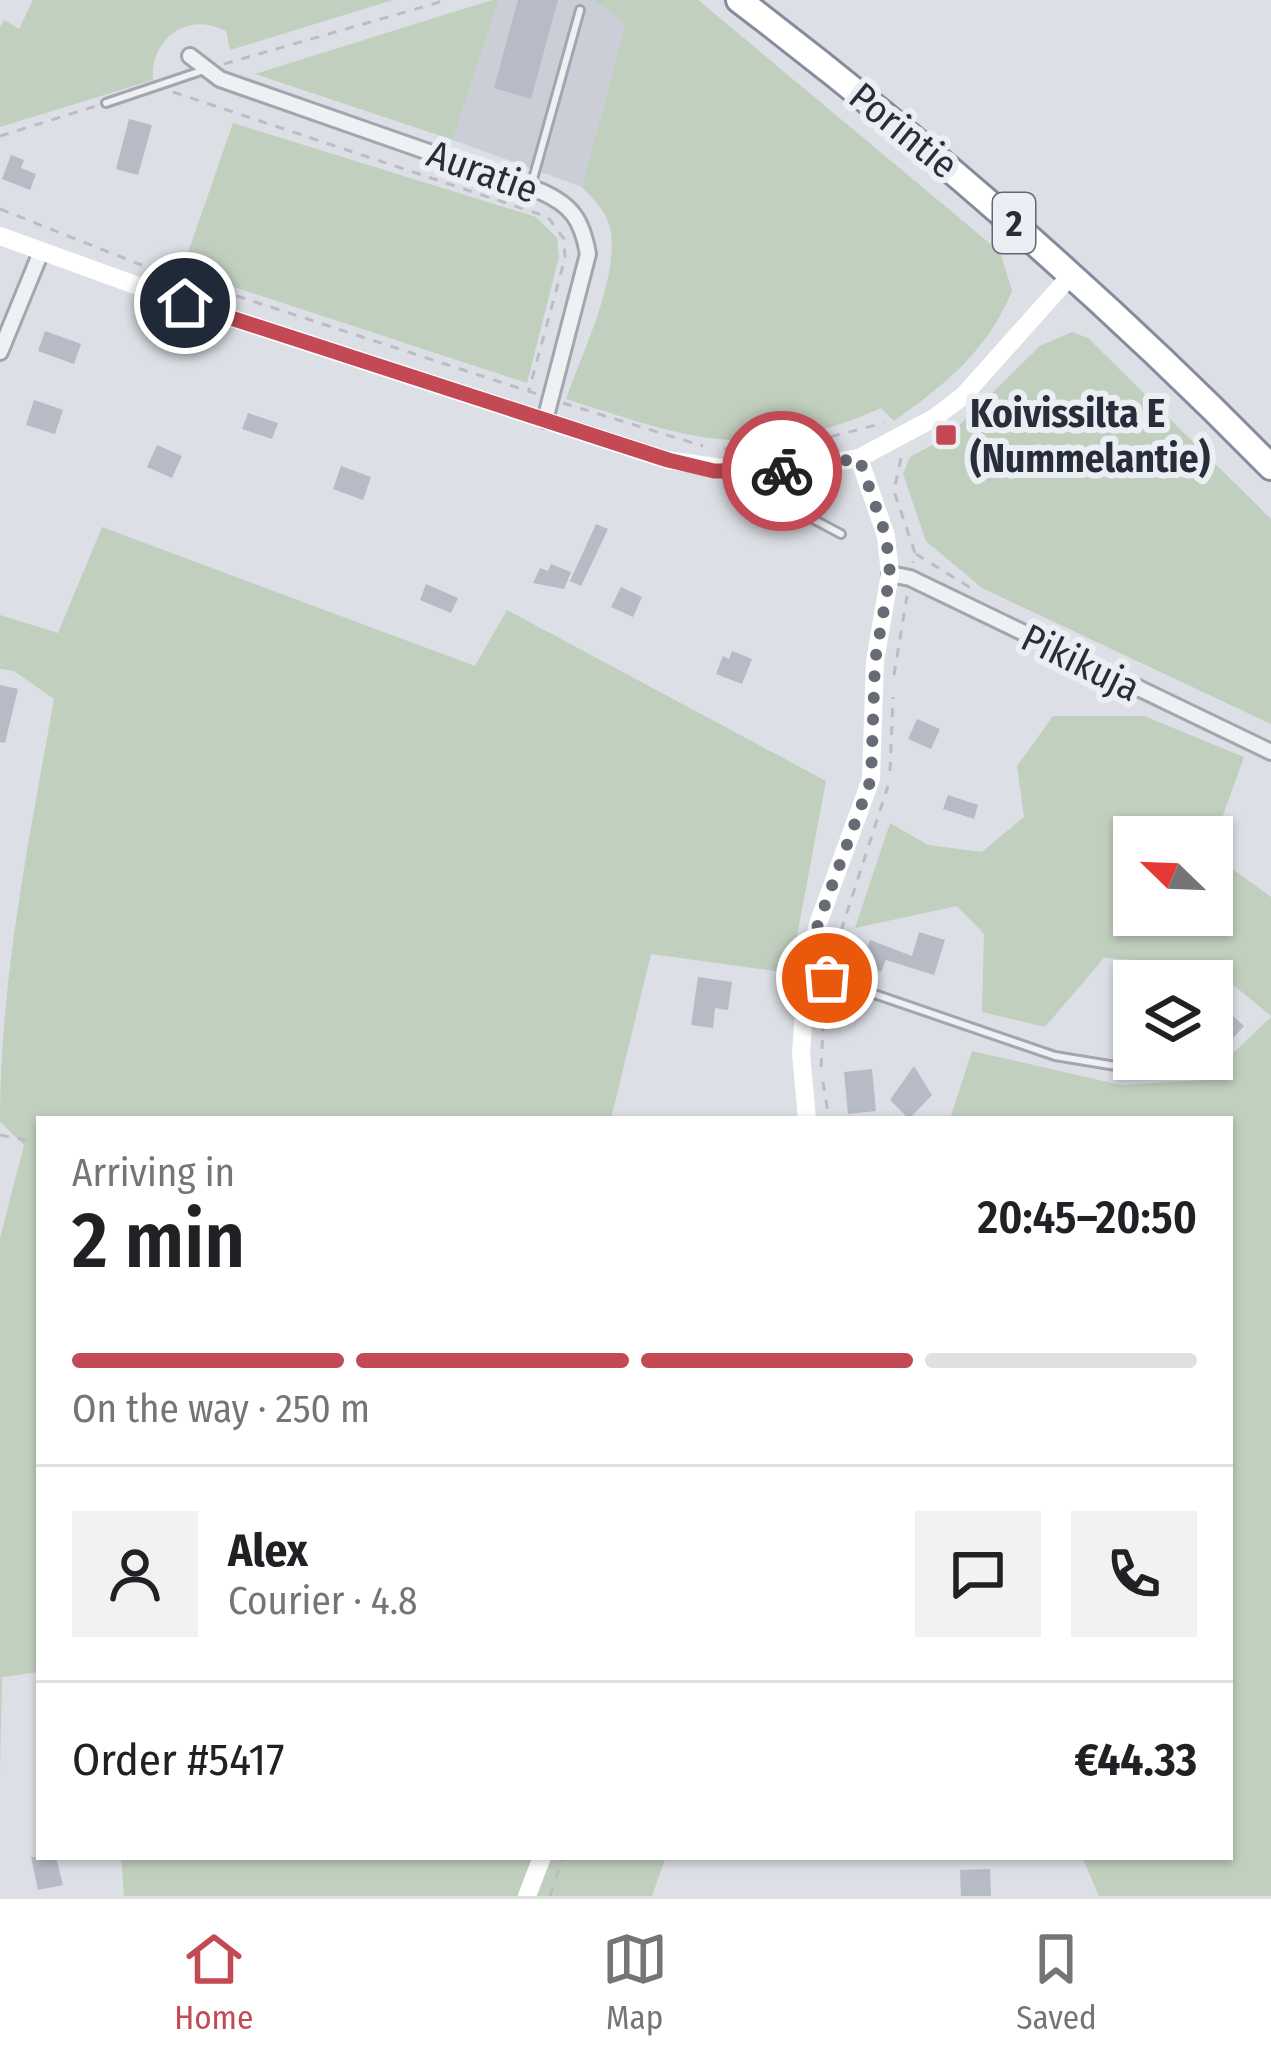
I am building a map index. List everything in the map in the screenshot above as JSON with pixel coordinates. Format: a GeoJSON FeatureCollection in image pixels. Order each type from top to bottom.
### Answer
{"type":"FeatureCollection","features":[{"type":"Feature","properties":{"kind":"highway","name":"Porintie"},"geometry":{"type":"LineString","coordinates":[[739,0],[932,151],[1072,274],[1271,467]]}},
{"type":"Feature","properties":{"kind":"street","name":"Auratie"},"geometry":{"type":"LineString","coordinates":[[190,56],[204,70],[531,187],[572,209],[584,228],[588,254],[544,420]]}},
{"type":"Feature","properties":{"kind":"street"},"geometry":{"type":"LineString","coordinates":[[0,236],[668,460],[714,471],[762,474],[859,458],[896,440],[963,396],[1072,274]]}},
{"type":"Feature","properties":{"kind":"street"},"geometry":{"type":"LineString","coordinates":[[0,352],[41,252]]}},
{"type":"Feature","properties":{"kind":"street"},"geometry":{"type":"LineString","coordinates":[[807,1116],[801,1053],[807,971],[818,924],[871,779],[875,661],[890,574],[886,536],[859,458]]}},
{"type":"Feature","properties":{"kind":"street","name":"Pikikuja"},"geometry":{"type":"LineString","coordinates":[[890,574],[910,578],[1271,752]]}},
{"type":"Feature","properties":{"kind":"street"},"geometry":{"type":"LineString","coordinates":[[527,1896],[541,1860]]}},
{"type":"Feature","properties":{"kind":"lane"},"geometry":{"type":"LineString","coordinates":[[531,187],[580,10]]}},
{"type":"Feature","properties":{"kind":"lane"},"geometry":{"type":"LineString","coordinates":[[106,103],[204,70]]}},
{"type":"Feature","properties":{"kind":"lane"},"geometry":{"type":"LineString","coordinates":[[762,474],[768,495],[841,533]]}},
{"type":"Feature","properties":{"kind":"lane"},"geometry":{"type":"LineString","coordinates":[[807,971],[1055,1056],[1113,1065]]}},
{"type":"Feature","properties":{"kind":"path"},"geometry":{"type":"LineString","coordinates":[[204,70],[447,0]]}},
{"type":"Feature","properties":{"kind":"path"},"geometry":{"type":"LineString","coordinates":[[158,87],[548,217],[563,239],[565,258],[529,391]]}},
{"type":"Feature","properties":{"kind":"path"},"geometry":{"type":"LineString","coordinates":[[0,136],[106,103]]}},
{"type":"Feature","properties":{"kind":"path"},"geometry":{"type":"LineString","coordinates":[[0,209],[139,264],[716,449],[810,442],[883,421],[902,454],[894,491],[915,553]]}},
{"type":"Feature","properties":{"kind":"path"},"geometry":{"type":"LineString","coordinates":[[0,1135],[36,1142]]}},
{"type":"Feature","properties":{"kind":"path"},"geometry":{"type":"LineString","coordinates":[[550,1896],[561,1860]]}},
{"type":"Feature","properties":{"kind":"shaded area"},"geometry":{"type":"Polygon","coordinates":[[[499,0],[593,0],[627,23],[582,187],[453,140],[499,0]]]}},
{"type":"Feature","properties":{"kind":"green space"},"geometry":{"type":"Polygon","coordinates":[[[33,0],[393,0],[230,50],[226,31],[198,24],[185,27],[174,32],[158,52],[153,80],[0,127],[0,27],[4,20],[19,29],[33,0]]]}},
{"type":"Feature","properties":{"kind":"green space"},"geometry":{"type":"Polygon","coordinates":[[[499,0],[453,140],[255,74],[499,0]]]}},
{"type":"Feature","properties":{"kind":"green space"},"geometry":{"type":"Polygon","coordinates":[[[593,0],[698,0],[1000,252],[1012,291],[991,331],[963,365],[894,421],[881,408],[836,426],[758,440],[686,434],[566,399],[600,308],[611,258],[606,217],[582,187],[626,23],[593,0]]]}},
{"type":"Feature","properties":{"kind":"green space"},"geometry":{"type":"Polygon","coordinates":[[[233,123],[536,217],[557,238],[559,257],[527,383],[182,270],[233,123]]]}},
{"type":"Feature","properties":{"kind":"green space"},"geometry":{"type":"Polygon","coordinates":[[[1072,332],[1088,338],[1271,519],[1271,724],[982,588],[926,541],[903,474],[910,457],[947,437],[1040,346],[1072,332]]]}},
{"type":"Feature","properties":{"kind":"green space"},"geometry":{"type":"Polygon","coordinates":[[[102,527],[475,666],[507,610],[826,781],[790,973],[651,954],[612,1116],[36,1116],[36,1672],[2,1677],[0,1770],[0,1238],[24,1145],[0,1122],[1,1068],[18,910],[54,699],[14,671],[0,669],[0,615],[58,633],[102,527]]]}},
{"type":"Feature","properties":{"kind":"green space"},"geometry":{"type":"Polygon","coordinates":[[[1053,716],[1144,716],[1244,757],[1223,816],[1113,816],[1113,936],[1233,936],[1233,869],[1271,897],[1271,1016],[1233,985],[1233,960],[1104,958],[1045,1027],[982,1012],[984,934],[957,906],[855,928],[890,823],[928,845],[982,852],[1024,817],[1017,766],[1053,716]]]}},
{"type":"Feature","properties":{"kind":"green space"},"geometry":{"type":"Polygon","coordinates":[[[1271,1017],[1271,1896],[1099,1896],[1083,1860],[1233,1860],[1233,1116],[951,1116],[972,1051],[1121,1085],[1233,1080],[1233,1053],[1271,1017]]]}},
{"type":"Feature","properties":{"kind":"green space"},"geometry":{"type":"Polygon","coordinates":[[[121,1860],[665,1860],[652,1896],[124,1896],[121,1860]]]}},
{"type":"Feature","properties":{"kind":"building"},"geometry":{"type":"Polygon","coordinates":[[[518,0],[558,0],[531,99],[494,88],[518,0]]]}},
{"type":"Feature","properties":{"kind":"building"},"geometry":{"type":"Polygon","coordinates":[[[129,119],[152,125],[138,175],[116,169],[129,119]]]}},
{"type":"Feature","properties":{"kind":"building"},"geometry":{"type":"Polygon","coordinates":[[[11,155],[24,160],[21,168],[36,174],[30,190],[2,179],[11,155]]]}},
{"type":"Feature","properties":{"kind":"building"},"geometry":{"type":"Polygon","coordinates":[[[45,331],[81,344],[74,364],[38,351],[45,331]]]}},
{"type":"Feature","properties":{"kind":"building"},"geometry":{"type":"Polygon","coordinates":[[[34,400],[63,410],[55,434],[26,425],[34,400]]]}},
{"type":"Feature","properties":{"kind":"building"},"geometry":{"type":"Polygon","coordinates":[[[248,413],[278,423],[272,439],[242,429],[248,413]]]}},
{"type":"Feature","properties":{"kind":"building"},"geometry":{"type":"Polygon","coordinates":[[[157,445],[182,456],[172,478],[147,467],[157,445]]]}},
{"type":"Feature","properties":{"kind":"building"},"geometry":{"type":"Polygon","coordinates":[[[341,466],[371,477],[363,500],[333,489],[341,466]]]}},
{"type":"Feature","properties":{"kind":"building"},"geometry":{"type":"Polygon","coordinates":[[[596,524],[608,529],[581,586],[570,581],[596,524]]]}},
{"type":"Feature","properties":{"kind":"building"},"geometry":{"type":"Polygon","coordinates":[[[551,564],[571,572],[564,589],[533,583],[540,568],[548,571],[551,564]]]}},
{"type":"Feature","properties":{"kind":"building"},"geometry":{"type":"Polygon","coordinates":[[[426,584],[458,598],[451,613],[420,600],[426,584]]]}},
{"type":"Feature","properties":{"kind":"building"},"geometry":{"type":"Polygon","coordinates":[[[621,587],[642,597],[633,617],[611,607],[621,587]]]}},
{"type":"Feature","properties":{"kind":"building"},"geometry":{"type":"Polygon","coordinates":[[[732,651],[752,659],[742,684],[716,674],[723,656],[729,659],[732,651]]]}},
{"type":"Feature","properties":{"kind":"building"},"geometry":{"type":"Polygon","coordinates":[[[0,685],[18,689],[5,743],[0,742],[0,685]]]}},
{"type":"Feature","properties":{"kind":"building"},"geometry":{"type":"Polygon","coordinates":[[[917,719],[940,729],[931,749],[908,739],[917,719]]]}},
{"type":"Feature","properties":{"kind":"building"},"geometry":{"type":"Polygon","coordinates":[[[948,795],[978,805],[974,819],[943,809],[948,795]]]}},
{"type":"Feature","properties":{"kind":"building"},"geometry":{"type":"Polygon","coordinates":[[[919,932],[945,940],[934,975],[886,960],[881,972],[860,964],[870,940],[912,956],[919,932]]]}},
{"type":"Feature","properties":{"kind":"building"},"geometry":{"type":"Polygon","coordinates":[[[698,977],[732,982],[728,1010],[715,1008],[713,1028],[691,1025],[698,977]]]}},
{"type":"Feature","properties":{"kind":"building"},"geometry":{"type":"Polygon","coordinates":[[[1233,1016],[1244,1026],[1233,1038],[1233,1016]]]}},
{"type":"Feature","properties":{"kind":"building"},"geometry":{"type":"Polygon","coordinates":[[[914,1066],[932,1095],[912,1116],[890,1100],[914,1066]]]}},
{"type":"Feature","properties":{"kind":"building"},"geometry":{"type":"Polygon","coordinates":[[[872,1069],[876,1111],[848,1114],[844,1072],[872,1069]]]}},
{"type":"Feature","properties":{"kind":"building"},"geometry":{"type":"Polygon","coordinates":[[[31,1857],[57,1860],[63,1885],[38,1890],[31,1857]]]}},
{"type":"Feature","properties":{"kind":"building"},"geometry":{"type":"Polygon","coordinates":[[[990,1869],[991,1896],[961,1896],[960,1870],[990,1869]]]}},
{"type":"Feature","properties":{"kind":"way so far"},"geometry":{"type":"LineString","coordinates":[[782,471],[859,458],[886,536],[890,574],[875,661],[871,779],[818,924],[807,971],[827,978]]}},
{"type":"Feature","properties":{"kind":"place","name":"Koivissilta E (Nummelantie)"},"geometry":{"type":"Point","coordinates":[946,435]}},
{"type":"Feature","properties":{"kind":"route"},"geometry":{"type":"LineString","coordinates":[[185,303],[668,460],[714,471],[782,471]]}}]}
